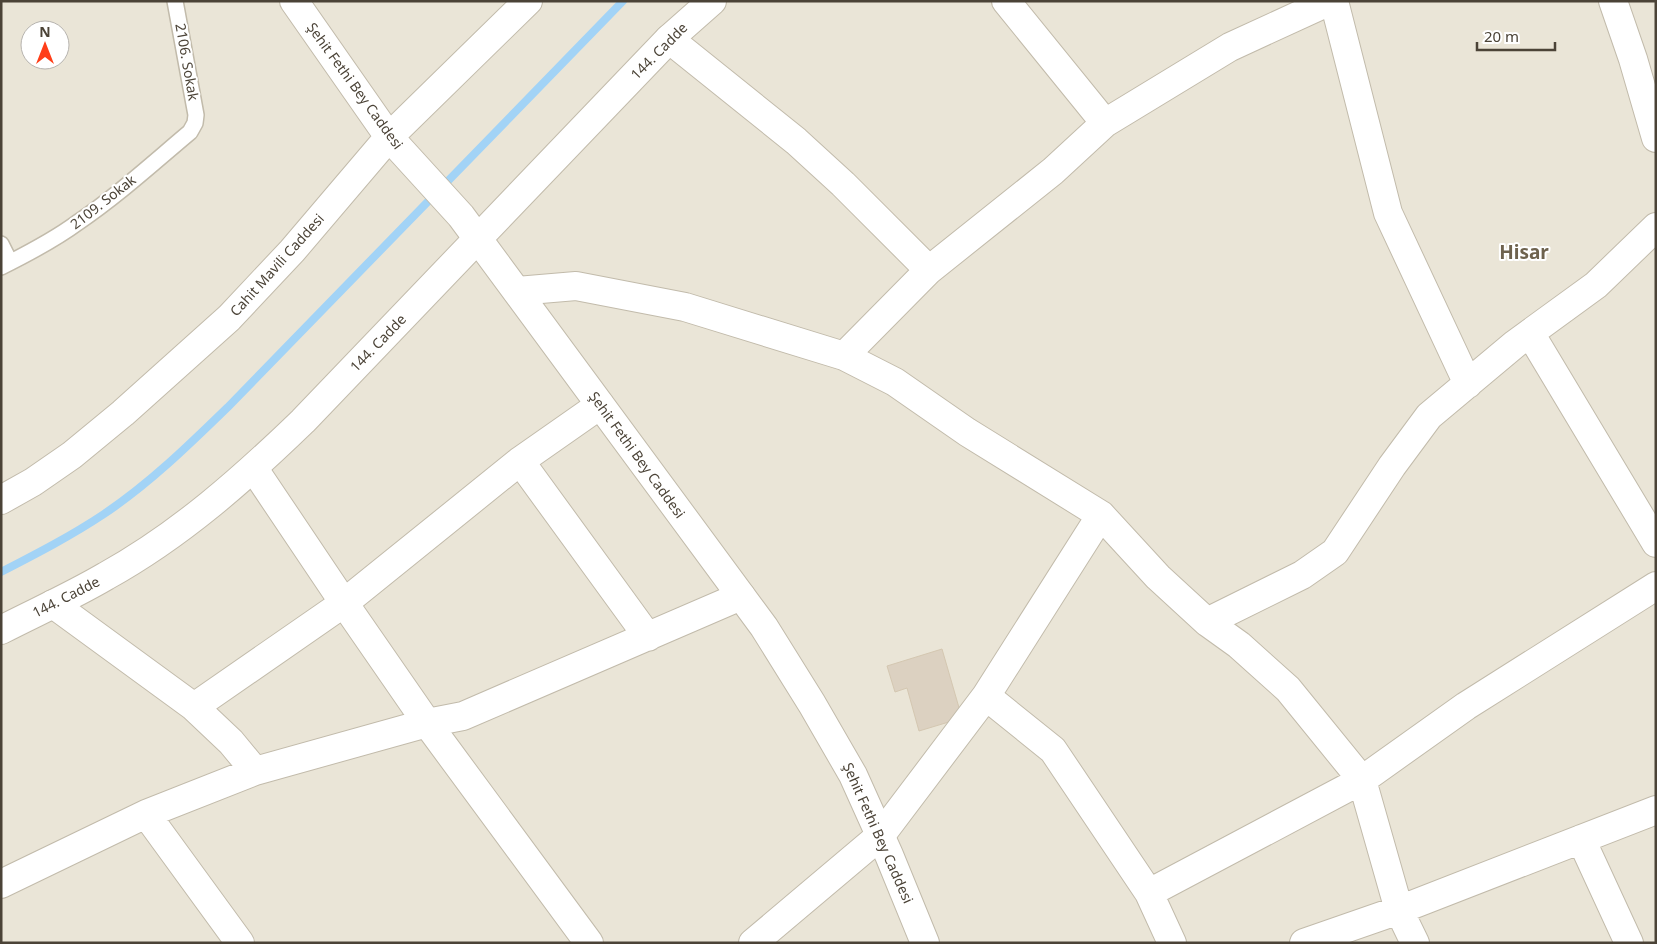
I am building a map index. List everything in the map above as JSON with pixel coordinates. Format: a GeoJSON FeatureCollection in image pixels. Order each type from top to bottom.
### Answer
{"type":"FeatureCollection","features":[{"type":"Feature","properties":{"kind":"street","name":"Şehit Fethi Bey Caddesi"},"geometry":{"type":"LineString","coordinates":[[294,1],[390,136],[462,216],[764,627],[854,775],[881,835],[925,943]]}},
{"type":"Feature","properties":{"kind":"street","name":"Cahit Mavili Caddesi"},"geometry":{"type":"LineString","coordinates":[[1,500],[33,482],[72,455],[123,414],[229,318],[292,251],[390,136],[528,1]]}},
{"type":"Feature","properties":{"kind":"street","name":"144. Cadde"},"geometry":{"type":"LineString","coordinates":[[1,630],[107,576],[196,517],[254,469],[303,421],[669,38],[712,1]]}},
{"type":"Feature","properties":{"kind":"street"},"geometry":{"type":"LineString","coordinates":[[1006,1],[1105,123]]}},
{"type":"Feature","properties":{"kind":"street"},"geometry":{"type":"LineString","coordinates":[[844,356],[929,270],[1053,171],[1105,123],[1230,47],[1330,1]]}},
{"type":"Feature","properties":{"kind":"street"},"geometry":{"type":"LineString","coordinates":[[1334,1],[1388,213],[1468,384]]}},
{"type":"Feature","properties":{"kind":"street"},"geometry":{"type":"LineString","coordinates":[[1613,1],[1633,59],[1656,138]]}},
{"type":"Feature","properties":{"kind":"street"},"geometry":{"type":"LineString","coordinates":[[669,38],[796,141],[843,184],[929,270]]}},
{"type":"Feature","properties":{"kind":"street"},"geometry":{"type":"LineString","coordinates":[[1207,622],[1302,576],[1335,552],[1392,466],[1429,416],[1530,333],[1596,285],[1656,228]]}},
{"type":"Feature","properties":{"kind":"street"},"geometry":{"type":"LineString","coordinates":[[517,291],[576,286],[685,307],[844,356],[895,382],[967,432],[1101,514],[1158,577],[1207,622],[1239,645],[1288,689],[1362,780],[1399,910],[1415,943]]}},
{"type":"Feature","properties":{"kind":"street"},"geometry":{"type":"LineString","coordinates":[[1530,333],[1656,543]]}},
{"type":"Feature","properties":{"kind":"street"},"geometry":{"type":"LineString","coordinates":[[194,707],[344,603],[520,460],[600,405]]}},
{"type":"Feature","properties":{"kind":"street"},"geometry":{"type":"LineString","coordinates":[[520,460],[648,637]]}},
{"type":"Feature","properties":{"kind":"street"},"geometry":{"type":"LineString","coordinates":[[254,469],[427,723],[589,943]]}},
{"type":"Feature","properties":{"kind":"street"},"geometry":{"type":"LineString","coordinates":[[753,943],[881,835],[986,696],[1101,514]]}},
{"type":"Feature","properties":{"kind":"street"},"geometry":{"type":"LineString","coordinates":[[1149,892],[1362,780],[1466,706],[1656,586]]}},
{"type":"Feature","properties":{"kind":"street"},"geometry":{"type":"LineString","coordinates":[[1,884],[146,814],[255,771],[427,723],[462,716],[741,596]]}},
{"type":"Feature","properties":{"kind":"street"},"geometry":{"type":"LineString","coordinates":[[53,604],[194,707],[231,742],[255,771]]}},
{"type":"Feature","properties":{"kind":"street"},"geometry":{"type":"LineString","coordinates":[[986,696],[1053,750],[1149,892],[1172,943]]}},
{"type":"Feature","properties":{"kind":"street"},"geometry":{"type":"LineString","coordinates":[[1304,943],[1399,910],[1656,810]]}},
{"type":"Feature","properties":{"kind":"street"},"geometry":{"type":"LineString","coordinates":[[146,814],[240,943]]}},
{"type":"Feature","properties":{"kind":"street"},"geometry":{"type":"LineString","coordinates":[[1580,839],[1629,943]]}},
{"type":"Feature","properties":{"kind":"lane","name":"2106. Sokak"},"geometry":{"type":"LineString","coordinates":[[175,1],[196,115],[195,123]]}},
{"type":"Feature","properties":{"kind":"lane","name":"2109. Sokak"},"geometry":{"type":"LineString","coordinates":[[6,265],[46,243],[109,200],[190,132],[195,123]]}},
{"type":"Feature","properties":{"kind":"lane"},"geometry":{"type":"LineString","coordinates":[[1,244],[6,265]]}},
{"type":"Feature","properties":{"kind":"shaded area"},"geometry":{"type":"Polygon","coordinates":[[[1,1],[1656,1],[1656,943],[1,943],[1,1]]]}},
{"type":"Feature","properties":{"kind":"building"},"geometry":{"type":"Polygon","coordinates":[[[942,649],[962,718],[919,731],[907,688],[895,692],[887,666],[942,649]]]}},
{"type":"Feature","properties":{"kind":"waterway"},"geometry":{"type":"LineString","coordinates":[[1,572],[40,552],[104,514],[137,490],[183,450],[228,407],[623,1]]}},
{"type":"Feature","properties":{"kind":"district","name":"Hisar"},"geometry":{"type":"Point","coordinates":[1524,252]}}]}
